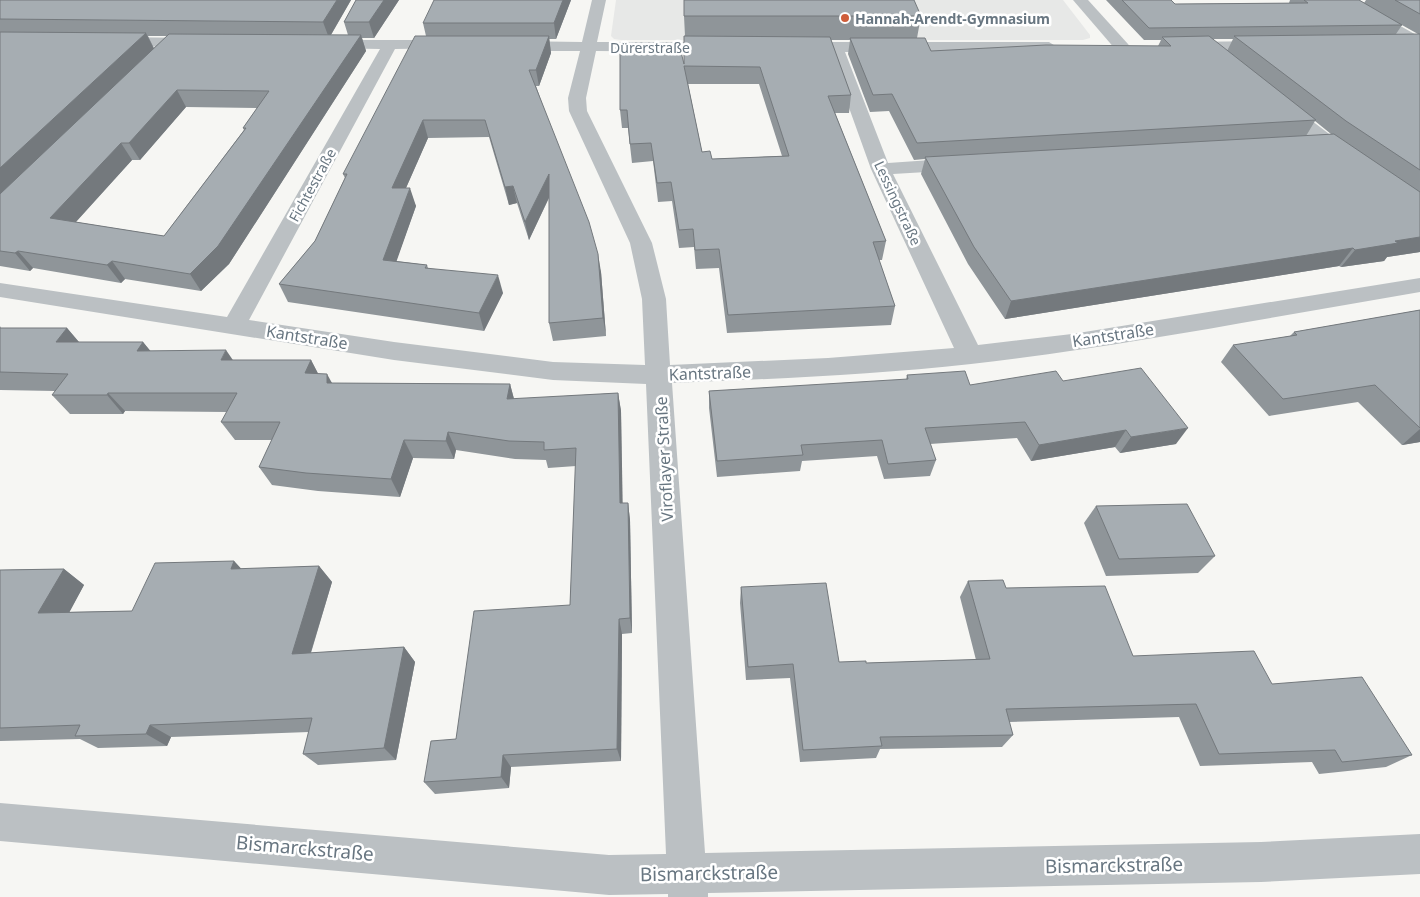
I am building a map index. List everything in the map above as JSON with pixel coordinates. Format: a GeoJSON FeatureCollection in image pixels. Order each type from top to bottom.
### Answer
{"type":"FeatureCollection","features":[{"type":"Feature","properties":{"kind":"street","name":"Viroflayer Straße"},"geometry":{"type":"LineString","coordinates":[[598,0],[576,98],[578,111],[641,243],[654,299],[688,886]]}},
{"type":"Feature","properties":{"kind":"street"},"geometry":{"type":"LineString","coordinates":[[1080,0],[1122,47]]}},
{"type":"Feature","properties":{"kind":"street"},"geometry":{"type":"LineString","coordinates":[[1344,0],[1420,43]]}},
{"type":"Feature","properties":{"kind":"street"},"geometry":{"type":"LineString","coordinates":[[336,43],[346,26]]}},
{"type":"Feature","properties":{"kind":"street"},"geometry":{"type":"LineString","coordinates":[[94,42],[211,43]]}},
{"type":"Feature","properties":{"kind":"street"},"geometry":{"type":"LineString","coordinates":[[152,63],[173,43]]}},
{"type":"Feature","properties":{"kind":"street"},"geometry":{"type":"LineString","coordinates":[[307,43],[469,45]]}},
{"type":"Feature","properties":{"kind":"street"},"geometry":{"type":"LineString","coordinates":[[1391,44],[1420,43]]}},
{"type":"Feature","properties":{"kind":"street","name":"Fichtestraße"},"geometry":{"type":"LineString","coordinates":[[234,326],[390,44]]}},
{"type":"Feature","properties":{"kind":"street","name":"Dürerstraße"},"geometry":{"type":"LineString","coordinates":[[499,46],[736,47]]}},
{"type":"Feature","properties":{"kind":"street"},"geometry":{"type":"LineString","coordinates":[[1169,47],[1285,46]]}},
{"type":"Feature","properties":{"kind":"street"},"geometry":{"type":"LineString","coordinates":[[785,47],[1062,47]]}},
{"type":"Feature","properties":{"kind":"street"},"geometry":{"type":"LineString","coordinates":[[1102,47],[1141,47]]}},
{"type":"Feature","properties":{"kind":"street"},"geometry":{"type":"LineString","coordinates":[[1207,47],[1230,65]]}},
{"type":"Feature","properties":{"kind":"street","name":"Lessingstraße"},"geometry":{"type":"LineString","coordinates":[[835,48],[881,168],[970,355]]}},
{"type":"Feature","properties":{"kind":"street"},"geometry":{"type":"LineString","coordinates":[[1267,95],[1358,165]]}},
{"type":"Feature","properties":{"kind":"street"},"geometry":{"type":"LineString","coordinates":[[1297,145],[1327,143]]}},
{"type":"Feature","properties":{"kind":"street"},"geometry":{"type":"LineString","coordinates":[[881,168],[980,163]]}},
{"type":"Feature","properties":{"kind":"street","name":"Kantstraße"},"geometry":{"type":"LineString","coordinates":[[0,290],[394,351],[553,370],[659,375],[808,368],[970,355],[1072,342],[1420,285]]}},
{"type":"Feature","properties":{"kind":"street","name":"Bismarckstraße"},"geometry":{"type":"LineString","coordinates":[[0,822],[609,875],[688,886],[1420,854]]}},
{"type":"Feature","properties":{"kind":"shaded area","name":"Hannah-Arendt-Gymnasium"},"geometry":{"type":"Polygon","coordinates":[[[616,0],[1063,0],[1090,35],[1090,38],[1083,40],[621,40],[614,39],[611,36],[616,0]]]}},
{"type":"Feature","properties":{"kind":"building"},"geometry":{"type":"Polygon","coordinates":[[[0,0],[337,0],[323,22],[0,19],[0,0]]]}},
{"type":"Feature","properties":{"kind":"building"},"geometry":{"type":"Polygon","coordinates":[[[356,0],[384,0],[369,22],[344,22],[356,0]]]}},
{"type":"Feature","properties":{"kind":"building"},"geometry":{"type":"Polygon","coordinates":[[[434,0],[563,0],[554,23],[423,23],[434,0]]]}},
{"type":"Feature","properties":{"kind":"building"},"geometry":{"type":"Polygon","coordinates":[[[684,0],[914,0],[921,16],[684,16],[684,0]]]}},
{"type":"Feature","properties":{"kind":"building"},"geometry":{"type":"Polygon","coordinates":[[[1122,0],[1171,0],[1175,4],[1308,3],[1304,0],[1359,0],[1402,25],[1149,28],[1122,0]]]}},
{"type":"Feature","properties":{"kind":"building"},"geometry":{"type":"Polygon","coordinates":[[[1395,0],[1420,0],[1420,14],[1395,0]]]}},
{"type":"Feature","properties":{"kind":"building"},"geometry":{"type":"Polygon","coordinates":[[[0,32],[146,33],[0,168],[0,32]]]}},
{"type":"Feature","properties":{"kind":"building"},"geometry":{"type":"Polygon","coordinates":[[[169,34],[361,35],[218,246],[190,274],[112,261],[107,265],[18,251],[15,253],[0,251],[0,194],[169,34]],[[177,90],[129,143],[121,143],[50,218],[164,236],[246,128],[243,128],[269,91],[177,90]]]}},
{"type":"Feature","properties":{"kind":"building"},"geometry":{"type":"Polygon","coordinates":[[[1420,34],[1420,170],[1346,121],[1234,36],[1420,34]]]}},
{"type":"Feature","properties":{"kind":"building"},"geometry":{"type":"Polygon","coordinates":[[[415,36],[549,36],[536,70],[529,70],[589,222],[598,254],[603,318],[549,323],[549,174],[525,222],[513,186],[505,187],[485,120],[423,120],[392,188],[410,188],[383,260],[427,265],[425,268],[498,275],[479,313],[279,284],[315,241],[347,174],[343,174],[415,36]]]}},
{"type":"Feature","properties":{"kind":"building"},"geometry":{"type":"Polygon","coordinates":[[[684,36],[830,37],[851,95],[828,96],[886,241],[873,242],[895,306],[728,315],[719,249],[695,250],[693,229],[679,230],[671,182],[657,183],[651,143],[630,144],[627,110],[620,110],[620,48],[680,48],[684,64],[684,36]],[[684,66],[702,152],[710,151],[712,159],[789,156],[760,67],[684,66]]]}},
{"type":"Feature","properties":{"kind":"building"},"geometry":{"type":"Polygon","coordinates":[[[1209,36],[1316,120],[917,143],[892,94],[873,95],[850,38],[925,38],[931,51],[1046,45],[1171,46],[1162,37],[1209,36]]]}},
{"type":"Feature","properties":{"kind":"building"},"geometry":{"type":"Polygon","coordinates":[[[1334,134],[1420,192],[1420,237],[1395,241],[1398,243],[1355,250],[1353,248],[1011,301],[974,247],[925,157],[1334,134]]]}},
{"type":"Feature","properties":{"kind":"building"},"geometry":{"type":"Polygon","coordinates":[[[1420,310],[1420,428],[1375,385],[1283,399],[1233,345],[1297,335],[1294,332],[1420,310]]]}},
{"type":"Feature","properties":{"kind":"building"},"geometry":{"type":"Polygon","coordinates":[[[0,328],[67,328],[56,342],[143,342],[137,351],[226,350],[221,360],[311,360],[305,373],[327,374],[327,383],[510,384],[507,399],[618,393],[620,503],[628,503],[630,618],[619,619],[617,749],[503,755],[501,777],[424,782],[431,741],[456,739],[474,611],[570,605],[576,448],[544,450],[544,442],[509,441],[448,432],[446,441],[404,440],[391,479],[306,473],[259,467],[280,422],[221,422],[237,393],[52,395],[68,374],[0,372],[0,328]]]}},
{"type":"Feature","properties":{"kind":"building"},"geometry":{"type":"Polygon","coordinates":[[[1141,368],[1188,428],[1131,437],[1126,430],[1039,445],[1025,422],[925,428],[936,460],[888,464],[882,440],[801,445],[803,455],[717,461],[709,391],[908,379],[907,375],[965,371],[970,385],[1056,371],[1063,381],[1141,368]]]}},
{"type":"Feature","properties":{"kind":"building"},"geometry":{"type":"Polygon","coordinates":[[[1187,504],[1215,556],[1119,559],[1096,506],[1187,504]]]}},
{"type":"Feature","properties":{"kind":"building"},"geometry":{"type":"Polygon","coordinates":[[[234,561],[231,569],[319,566],[292,654],[404,647],[384,748],[303,754],[312,718],[150,725],[146,734],[75,736],[80,725],[0,728],[0,570],[64,569],[38,613],[132,611],[155,563],[234,561]]]}},
{"type":"Feature","properties":{"kind":"building"},"geometry":{"type":"Polygon","coordinates":[[[1003,580],[1006,588],[1105,586],[1133,656],[1254,651],[1272,684],[1362,677],[1412,755],[1342,762],[1335,750],[1219,754],[1196,704],[1006,709],[1013,735],[880,737],[882,746],[803,750],[793,664],[748,667],[741,587],[826,583],[839,662],[866,661],[866,663],[990,659],[968,581],[1003,580]]]}},
{"type":"Feature","properties":{"kind":"place","name":"Hannah-Arendt-Gymnasium"},"geometry":{"type":"Point","coordinates":[845,18]}}]}
